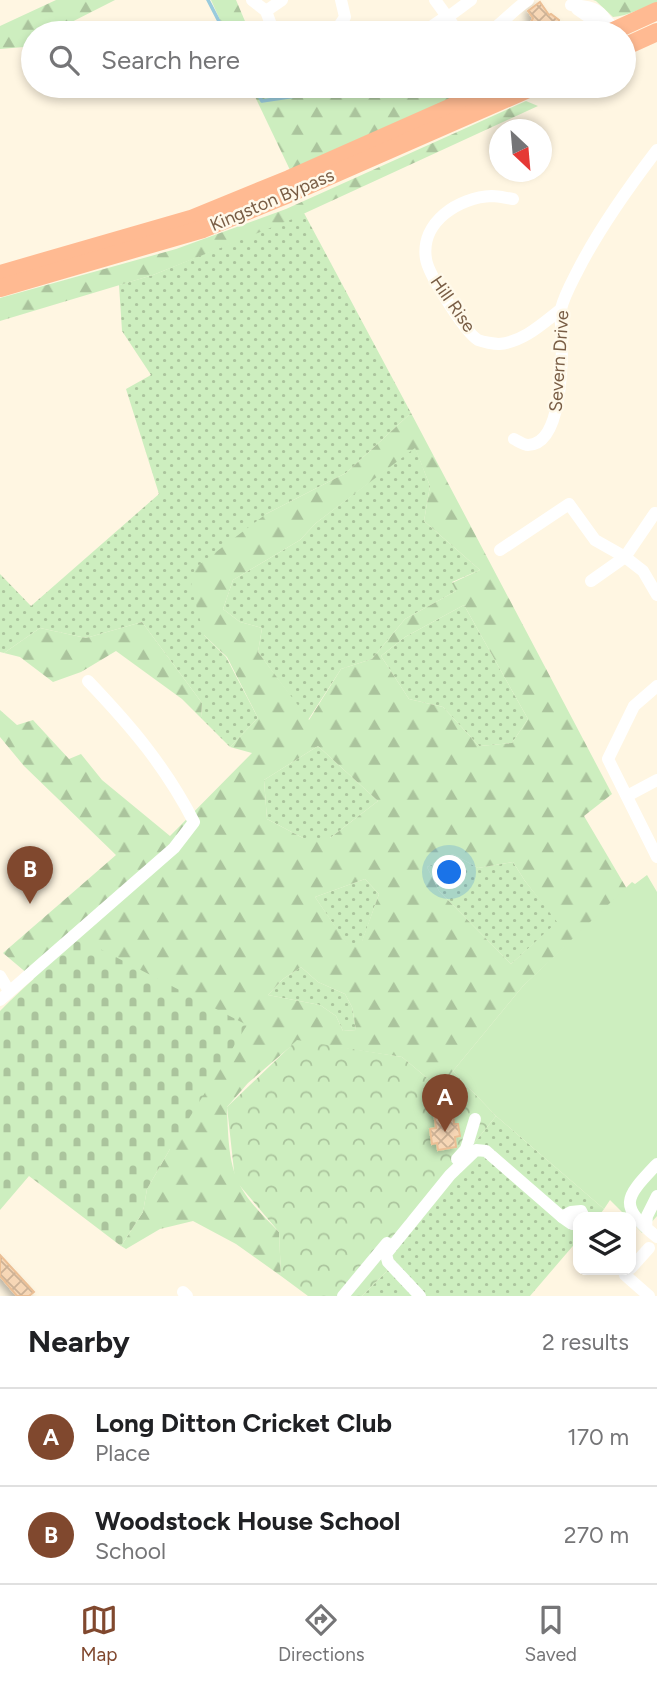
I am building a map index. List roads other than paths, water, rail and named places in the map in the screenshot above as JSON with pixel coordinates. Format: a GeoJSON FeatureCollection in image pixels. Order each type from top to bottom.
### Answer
{"type":"FeatureCollection","features":[{"type":"Feature","properties":{"kind":"highway"},"geometry":{"type":"LineString","coordinates":[[636,23],[657,11]]}},
{"type":"Feature","properties":{"kind":"highway"},"geometry":{"type":"LineString","coordinates":[[636,41],[657,30]]}},
{"type":"Feature","properties":{"kind":"highway","name":"Kingston Bypass"},"geometry":{"type":"LineString","coordinates":[[0,274],[191,219],[315,168],[472,98]]}},
{"type":"Feature","properties":{"kind":"highway","name":"Kingston Bypass"},"geometry":{"type":"LineString","coordinates":[[0,288],[203,229],[508,98]]}},
{"type":"Feature","properties":{"kind":"street"},"geometry":{"type":"LineString","coordinates":[[252,0],[267,11],[270,21]]}},
{"type":"Feature","properties":{"kind":"street"},"geometry":{"type":"LineString","coordinates":[[267,11],[282,0]]}},
{"type":"Feature","properties":{"kind":"street"},"geometry":{"type":"LineString","coordinates":[[341,0],[345,17],[342,21]]}},
{"type":"Feature","properties":{"kind":"street"},"geometry":{"type":"LineString","coordinates":[[435,0],[450,21]]}},
{"type":"Feature","properties":{"kind":"street"},"geometry":{"type":"LineString","coordinates":[[503,21],[509,13],[528,0]]}},
{"type":"Feature","properties":{"kind":"street"},"geometry":{"type":"LineString","coordinates":[[441,21],[474,1]]}},
{"type":"Feature","properties":{"kind":"street"},"geometry":{"type":"LineString","coordinates":[[568,3],[594,21]]}},
{"type":"Feature","properties":{"kind":"street"},"geometry":{"type":"LineString","coordinates":[[568,3],[593,9],[600,13],[605,21]]}},
{"type":"Feature","properties":{"kind":"street"},"geometry":{"type":"LineString","coordinates":[[636,32],[657,30]]}},
{"type":"Feature","properties":{"kind":"street","name":"Severn Drive"},"geometry":{"type":"LineString","coordinates":[[514,439],[527,445],[535,443],[546,436],[555,421],[562,333],[560,310],[590,247],[613,208],[657,150]]}},
{"type":"Feature","properties":{"kind":"street","name":"Hill Rise"},"geometry":{"type":"LineString","coordinates":[[513,199],[491,196],[471,200],[449,209],[433,224],[426,242],[425,258],[431,276],[469,332],[479,340],[498,344],[519,339],[560,310]]}},
{"type":"Feature","properties":{"kind":"street"},"geometry":{"type":"LineString","coordinates":[[500,550],[569,504],[595,540],[643,571],[657,596]]}},
{"type":"Feature","properties":{"kind":"street"},"geometry":{"type":"LineString","coordinates":[[591,580],[625,557],[655,513]]}},
{"type":"Feature","properties":{"kind":"street"},"geometry":{"type":"LineString","coordinates":[[0,976],[5,996],[174,848],[194,822],[177,790],[130,725],[88,681]]}},
{"type":"Feature","properties":{"kind":"street"},"geometry":{"type":"LineString","coordinates":[[657,686],[634,706],[608,759],[657,857]]}},
{"type":"Feature","properties":{"kind":"street"},"geometry":{"type":"LineString","coordinates":[[627,796],[657,780]]}},
{"type":"Feature","properties":{"kind":"street"},"geometry":{"type":"LineString","coordinates":[[343,1296],[466,1149],[475,1119]]}},
{"type":"Feature","properties":{"kind":"street"},"geometry":{"type":"LineString","coordinates":[[420,1296],[388,1262],[386,1254],[450,1175],[476,1150],[486,1151],[573,1224]]}},
{"type":"Feature","properties":{"kind":"street"},"geometry":{"type":"LineString","coordinates":[[657,1164],[629,1197],[628,1205],[631,1212],[657,1237]]}},
{"type":"Feature","properties":{"kind":"street"},"geometry":{"type":"LineString","coordinates":[[646,1227],[647,1216],[657,1196]]}},
{"type":"Feature","properties":{"kind":"street"},"geometry":{"type":"LineString","coordinates":[[562,1217],[571,1212],[582,1212]]}},
{"type":"Feature","properties":{"kind":"street"},"geometry":{"type":"LineString","coordinates":[[636,1262],[649,1248]]}},
{"type":"Feature","properties":{"kind":"street"},"geometry":{"type":"LineString","coordinates":[[629,1275],[632,1296]]}},
{"type":"Feature","properties":{"kind":"street"},"geometry":{"type":"LineString","coordinates":[[631,1275],[649,1296]]}},
{"type":"Feature","properties":{"kind":"waterway"},"geometry":{"type":"LineString","coordinates":[[208,0],[219,21]]}},
{"type":"Feature","properties":{"kind":"waterway"},"geometry":{"type":"LineString","coordinates":[[260,98],[262,101],[282,98]]}},
{"type":"Feature","properties":{"kind":"place","name":"Woodstock House School"},"geometry":{"type":"Point","coordinates":[30,904]}},
{"type":"Feature","properties":{"kind":"place","name":"Long Ditton Cricket Club"},"geometry":{"type":"Point","coordinates":[445,1132]}}]}
